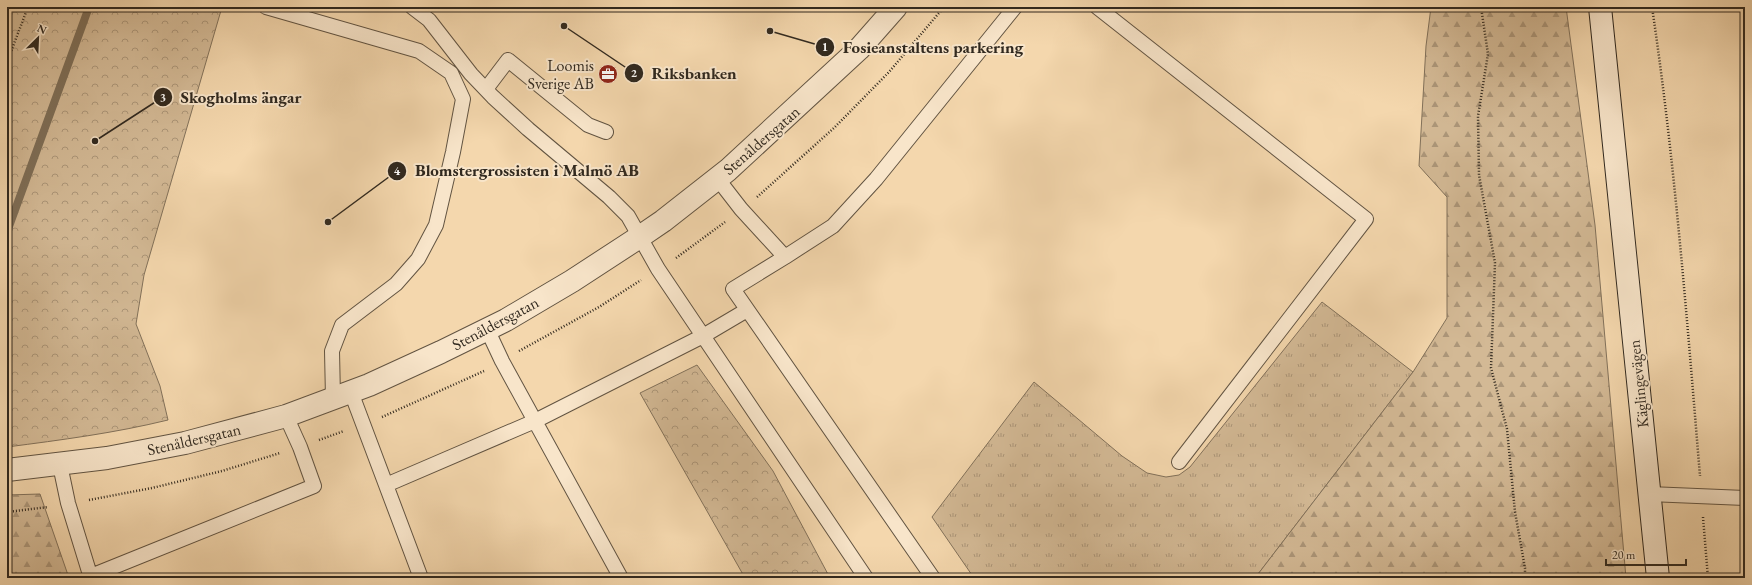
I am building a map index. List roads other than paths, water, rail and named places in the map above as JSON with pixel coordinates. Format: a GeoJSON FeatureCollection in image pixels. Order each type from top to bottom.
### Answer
{"type":"FeatureCollection","features":[{"type":"Feature","properties":{"kind":"street","name":"Stenåldersgatan"},"geometry":{"type":"LineString","coordinates":[[7,470],[60,465],[107,458],[185,443],[286,416],[369,385],[488,329],[572,281],[663,221],[717,178],[794,110],[860,49],[896,7]]}},
{"type":"Feature","properties":{"kind":"street","name":"Käglingevägen"},"geometry":{"type":"LineString","coordinates":[[1585,7],[1618,190]]}},
{"type":"Feature","properties":{"kind":"street","name":"Käglingevägen"},"geometry":{"type":"LineString","coordinates":[[1600,7],[1658,578]]}},
{"type":"Feature","properties":{"kind":"lane"},"geometry":{"type":"LineString","coordinates":[[266,7],[419,51],[451,73],[463,99],[454,152],[436,225],[418,259],[396,284],[342,325],[332,351],[342,395],[386,486],[421,578]]}},
{"type":"Feature","properties":{"kind":"lane"},"geometry":{"type":"LineString","coordinates":[[412,7],[429,20],[471,74],[486,89],[528,129],[609,197],[628,216],[641,236],[658,269],[866,578]]}},
{"type":"Feature","properties":{"kind":"lane"},"geometry":{"type":"LineString","coordinates":[[933,578],[733,289],[833,226],[876,179],[1015,7]]}},
{"type":"Feature","properties":{"kind":"lane"},"geometry":{"type":"LineString","coordinates":[[1097,7],[1366,219],[1179,462]]}},
{"type":"Feature","properties":{"kind":"lane"},"geometry":{"type":"LineString","coordinates":[[486,89],[508,60],[588,124],[606,132]]}},
{"type":"Feature","properties":{"kind":"lane"},"geometry":{"type":"LineString","coordinates":[[717,178],[742,209],[785,257]]}},
{"type":"Feature","properties":{"kind":"lane"},"geometry":{"type":"LineString","coordinates":[[386,486],[535,421],[704,336],[748,310]]}},
{"type":"Feature","properties":{"kind":"lane"},"geometry":{"type":"LineString","coordinates":[[488,329],[502,361],[621,578]]}},
{"type":"Feature","properties":{"kind":"lane"},"geometry":{"type":"LineString","coordinates":[[60,465],[68,503],[91,577],[314,486],[300,447],[286,416]]}},
{"type":"Feature","properties":{"kind":"lane"},"geometry":{"type":"LineString","coordinates":[[1649,494],[1745,498]]}},
{"type":"Feature","properties":{"kind":"waterway"},"geometry":{"type":"LineString","coordinates":[[7,232],[89,7]]}},
{"type":"Feature","properties":{"kind":"place","name":"Riksbanken"},"geometry":{"type":"Point","coordinates":[564,26]}},
{"type":"Feature","properties":{"kind":"place","name":"Fosieanstaltens parkering"},"geometry":{"type":"Point","coordinates":[770,31]}},
{"type":"Feature","properties":{"kind":"place","name":"Loomis Sverige AB"},"geometry":{"type":"Point","coordinates":[608,74]}},
{"type":"Feature","properties":{"kind":"place","name":"Skogholms ängar"},"geometry":{"type":"Point","coordinates":[95,141]}},
{"type":"Feature","properties":{"kind":"place","name":"Blomstergrossisten i Malmö AB"},"geometry":{"type":"Point","coordinates":[328,222]}}]}
